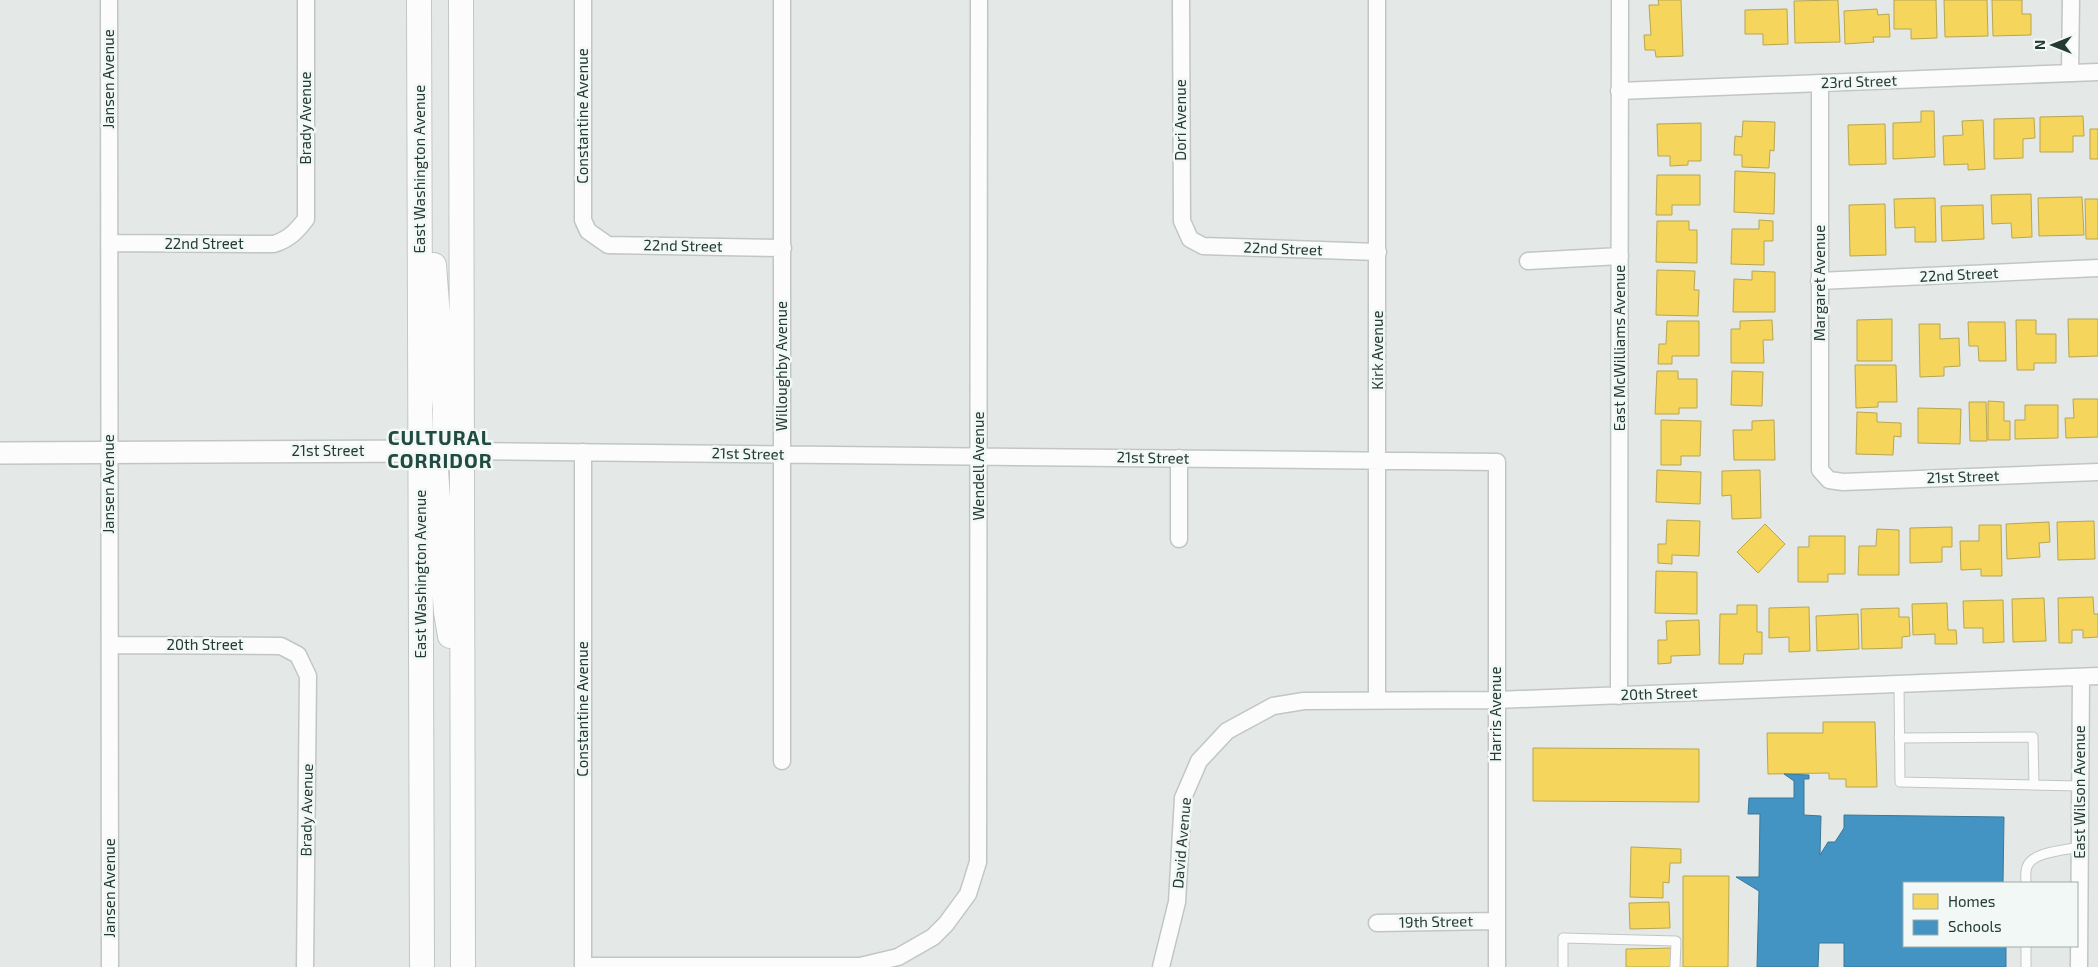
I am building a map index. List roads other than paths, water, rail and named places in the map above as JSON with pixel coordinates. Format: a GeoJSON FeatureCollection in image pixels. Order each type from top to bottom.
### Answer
{"type":"FeatureCollection","features":[{"type":"Feature","properties":{"kind":"main road","name":"East Washington Avenue"},"geometry":{"type":"LineString","coordinates":[[419,0],[420,188],[440,451]]}},
{"type":"Feature","properties":{"kind":"main road","name":"East Washington Avenue"},"geometry":{"type":"LineString","coordinates":[[422,967],[422,879],[461,0]]}},
{"type":"Feature","properties":{"kind":"main road"},"geometry":{"type":"LineString","coordinates":[[440,451],[436,490],[446,612],[462,707],[463,967]]}},
{"type":"Feature","properties":{"kind":"main road"},"geometry":{"type":"LineString","coordinates":[[422,879],[431,967]]}},
{"type":"Feature","properties":{"kind":"street","name":"Jansen Avenue"},"geometry":{"type":"LineString","coordinates":[[108,0],[110,967]]}},
{"type":"Feature","properties":{"kind":"street","name":"Brady Avenue"},"geometry":{"type":"LineString","coordinates":[[296,232],[306,219],[306,0]]}},
{"type":"Feature","properties":{"kind":"street","name":"Constantine Avenue"},"geometry":{"type":"LineString","coordinates":[[583,0],[583,220],[588,231]]}},
{"type":"Feature","properties":{"kind":"street","name":"Willoughby Avenue"},"geometry":{"type":"LineString","coordinates":[[782,0],[782,761]]}},
{"type":"Feature","properties":{"kind":"street","name":"Wendell Avenue"},"geometry":{"type":"LineString","coordinates":[[583,967],[860,966],[898,957],[933,937],[946,924],[968,894],[978,862],[979,0]]}},
{"type":"Feature","properties":{"kind":"street","name":"Dori Avenue"},"geometry":{"type":"LineString","coordinates":[[1181,0],[1182,221],[1190,238]]}},
{"type":"Feature","properties":{"kind":"street","name":"Kirk Avenue"},"geometry":{"type":"LineString","coordinates":[[1377,0],[1377,700]]}},
{"type":"Feature","properties":{"kind":"street","name":"East McWilliams Avenue"},"geometry":{"type":"LineString","coordinates":[[1619,696],[1620,0]]}},
{"type":"Feature","properties":{"kind":"street"},"geometry":{"type":"LineString","coordinates":[[2070,73],[2072,0]]}},
{"type":"Feature","properties":{"kind":"street","name":"23rd Street"},"geometry":{"type":"LineString","coordinates":[[1620,91],[2098,72]]}},
{"type":"Feature","properties":{"kind":"street","name":"Margaret Avenue"},"geometry":{"type":"LineString","coordinates":[[1820,83],[1820,470],[1829,480]]}},
{"type":"Feature","properties":{"kind":"street","name":"22nd Street"},"geometry":{"type":"LineString","coordinates":[[588,231],[608,245],[783,248]]}},
{"type":"Feature","properties":{"kind":"street","name":"22nd Street"},"geometry":{"type":"LineString","coordinates":[[109,243],[274,244],[288,240],[296,232]]}},
{"type":"Feature","properties":{"kind":"street","name":"22nd Street"},"geometry":{"type":"LineString","coordinates":[[1190,238],[1203,246],[1378,252]]}},
{"type":"Feature","properties":{"kind":"street"},"geometry":{"type":"LineString","coordinates":[[1528,261],[1620,256]]}},
{"type":"Feature","properties":{"kind":"street","name":"22nd Street"},"geometry":{"type":"LineString","coordinates":[[1819,281],[2098,268]]}},
{"type":"Feature","properties":{"kind":"street","name":"21st Street"},"geometry":{"type":"LineString","coordinates":[[0,453],[440,451],[1497,462]]}},
{"type":"Feature","properties":{"kind":"street","name":"Constantine Avenue"},"geometry":{"type":"LineString","coordinates":[[582,452],[583,967]]}},
{"type":"Feature","properties":{"kind":"street"},"geometry":{"type":"LineString","coordinates":[[1179,458],[1179,539]]}},
{"type":"Feature","properties":{"kind":"street","name":"Harris Avenue"},"geometry":{"type":"LineString","coordinates":[[1497,462],[1497,967]]}},
{"type":"Feature","properties":{"kind":"street","name":"21st Street"},"geometry":{"type":"LineString","coordinates":[[1829,480],[1843,482],[2098,472]]}},
{"type":"Feature","properties":{"kind":"street","name":"20th Street"},"geometry":{"type":"LineString","coordinates":[[110,645],[281,646],[298,655]]}},
{"type":"Feature","properties":{"kind":"street","name":"Brady Avenue"},"geometry":{"type":"LineString","coordinates":[[298,655],[308,676],[305,967]]}},
{"type":"Feature","properties":{"kind":"street","name":"20th Street"},"geometry":{"type":"LineString","coordinates":[[1227,731],[1273,706],[1304,701],[1496,700],[2098,676]]}},
{"type":"Feature","properties":{"kind":"street","name":"East Wilson Avenue"},"geometry":{"type":"LineString","coordinates":[[2079,967],[2081,677]]}},
{"type":"Feature","properties":{"kind":"street","name":"David Avenue"},"geometry":{"type":"LineString","coordinates":[[1161,967],[1177,902],[1183,798],[1199,761],[1227,731]]}},
{"type":"Feature","properties":{"kind":"street","name":"19th Street"},"geometry":{"type":"LineString","coordinates":[[1377,923],[1496,921]]}},
{"type":"Feature","properties":{"kind":"lane"},"geometry":{"type":"LineString","coordinates":[[1899,684],[1900,782],[2080,786]]}},
{"type":"Feature","properties":{"kind":"lane"},"geometry":{"type":"LineString","coordinates":[[1899,738],[2033,736],[2034,785]]}},
{"type":"Feature","properties":{"kind":"lane"},"geometry":{"type":"LineString","coordinates":[[2026,882],[2027,867],[2033,859],[2042,854],[2080,847]]}},
{"type":"Feature","properties":{"kind":"lane"},"geometry":{"type":"LineString","coordinates":[[1563,967],[1563,938],[1676,941],[1675,967]]}},
{"type":"Feature","properties":{"kind":"lane"},"geometry":{"type":"LineString","coordinates":[[2026,947],[2026,967]]}},
{"type":"Feature","properties":{"kind":"district","name":"CULTURAL CORRIDOR"},"geometry":{"type":"Point","coordinates":[440,450]}}]}
